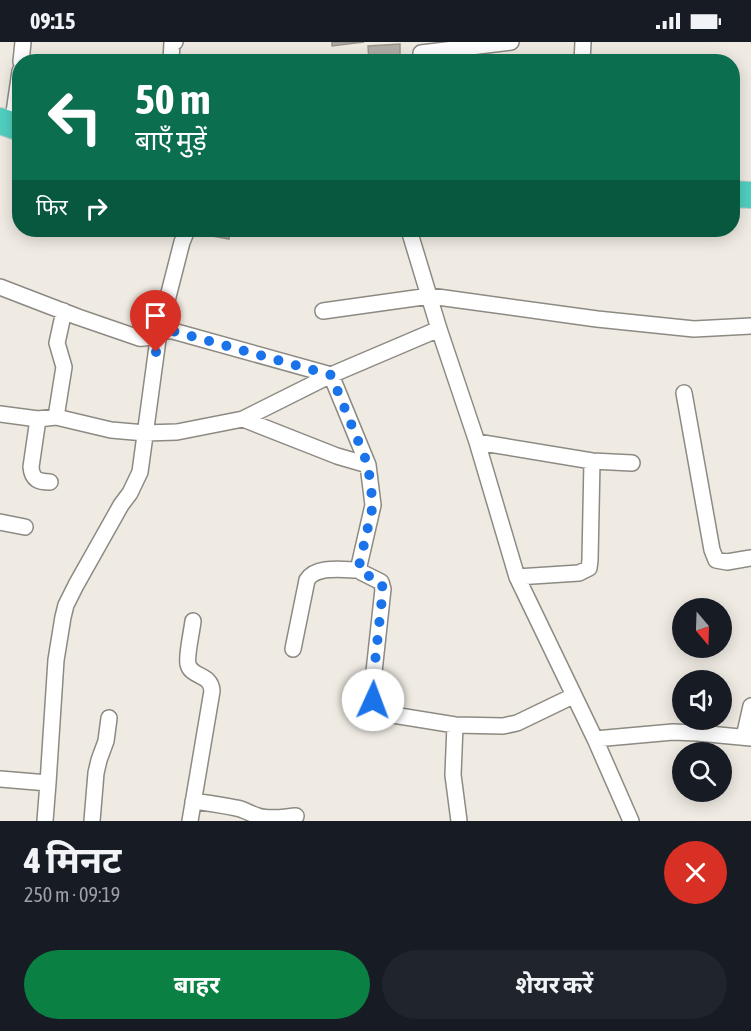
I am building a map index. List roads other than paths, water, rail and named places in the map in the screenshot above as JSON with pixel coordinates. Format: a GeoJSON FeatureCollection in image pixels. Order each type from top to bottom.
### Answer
{"type":"FeatureCollection","features":[{"type":"Feature","properties":{"kind":"street"},"geometry":{"type":"LineString","coordinates":[[421,52],[511,42]]}},
{"type":"Feature","properties":{"kind":"street"},"geometry":{"type":"LineString","coordinates":[[45,821],[56,660],[63,617],[76,585],[140,472],[159,332],[184,237]]}},
{"type":"Feature","properties":{"kind":"street"},"geometry":{"type":"LineString","coordinates":[[411,237],[518,577],[631,821]]}},
{"type":"Feature","properties":{"kind":"street"},"geometry":{"type":"LineString","coordinates":[[0,287],[139,338],[145,339],[166,330],[173,331],[331,375]]}},
{"type":"Feature","properties":{"kind":"street"},"geometry":{"type":"LineString","coordinates":[[323,311],[430,296],[597,320],[694,329],[751,326]]}},
{"type":"Feature","properties":{"kind":"street"},"geometry":{"type":"LineString","coordinates":[[56,417],[64,367],[57,343],[64,311]]}},
{"type":"Feature","properties":{"kind":"street"},"geometry":{"type":"LineString","coordinates":[[0,414],[38,419],[56,417],[111,430],[145,433],[177,432],[243,419],[331,375],[439,329]]}},
{"type":"Feature","properties":{"kind":"street"},"geometry":{"type":"LineString","coordinates":[[331,375],[368,465],[373,505],[359,566],[364,574],[381,582],[383,589],[372,690],[373,700],[378,710],[387,714],[455,725],[503,726],[517,723],[573,696]]}},
{"type":"Feature","properties":{"kind":"street"},"geometry":{"type":"LineString","coordinates":[[684,393],[712,550],[716,560],[727,562],[751,558]]}},
{"type":"Feature","properties":{"kind":"street"},"geometry":{"type":"LineString","coordinates":[[38,419],[31,474],[39,482],[50,482]]}},
{"type":"Feature","properties":{"kind":"street"},"geometry":{"type":"LineString","coordinates":[[243,419],[337,456],[368,465]]}},
{"type":"Feature","properties":{"kind":"street"},"geometry":{"type":"LineString","coordinates":[[477,442],[592,461],[632,464]]}},
{"type":"Feature","properties":{"kind":"street"},"geometry":{"type":"LineString","coordinates":[[518,577],[579,573],[588,568],[592,461]]}},
{"type":"Feature","properties":{"kind":"street"},"geometry":{"type":"LineString","coordinates":[[0,522],[25,527]]}},
{"type":"Feature","properties":{"kind":"street"},"geometry":{"type":"LineString","coordinates":[[293,649],[307,580],[311,574],[320,570],[360,570]]}},
{"type":"Feature","properties":{"kind":"street"},"geometry":{"type":"LineString","coordinates":[[190,821],[212,691],[209,681],[188,666],[193,621]]}},
{"type":"Feature","properties":{"kind":"street"},"geometry":{"type":"LineString","coordinates":[[595,739],[673,732],[748,738],[751,706]]}},
{"type":"Feature","properties":{"kind":"street"},"geometry":{"type":"LineString","coordinates":[[92,821],[96,773],[110,718]]}},
{"type":"Feature","properties":{"kind":"street"},"geometry":{"type":"LineString","coordinates":[[455,725],[453,775],[459,821]]}},
{"type":"Feature","properties":{"kind":"street"},"geometry":{"type":"LineString","coordinates":[[0,779],[48,783]]}},
{"type":"Feature","properties":{"kind":"street"},"geometry":{"type":"LineString","coordinates":[[193,801],[238,808],[264,818],[296,816]]}}]}
